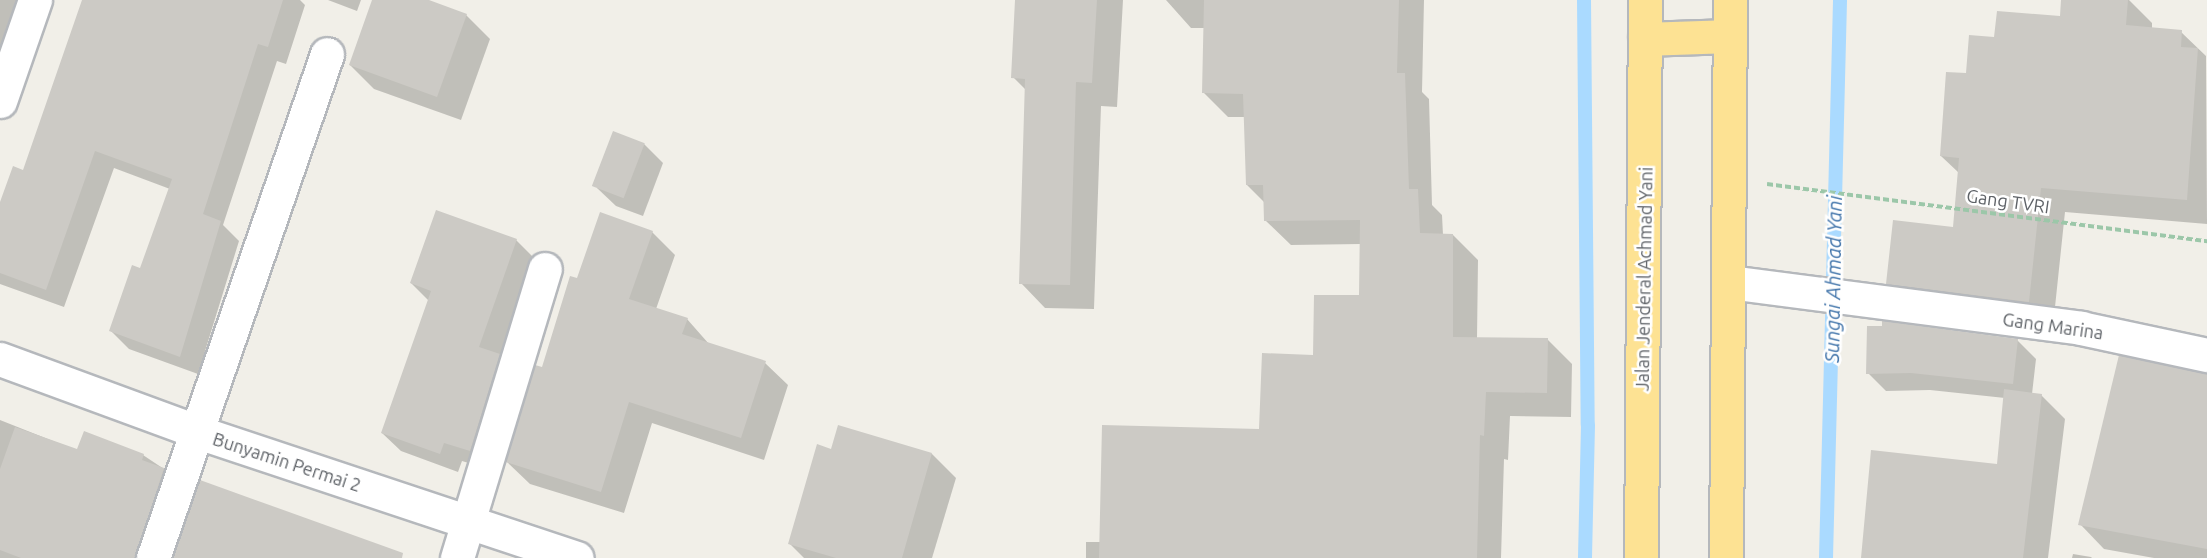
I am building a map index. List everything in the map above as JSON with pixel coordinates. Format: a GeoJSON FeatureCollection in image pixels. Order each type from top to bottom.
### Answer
{"type":"FeatureCollection","features":[{"type":"Feature","properties":{"kind":"highway","name":"Jalan Jenderal Achmad Yani"},"geometry":{"type":"LineString","coordinates":[[1641,558],[1645,0]]}},
{"type":"Feature","properties":{"kind":"highway"},"geometry":{"type":"LineString","coordinates":[[1726,558],[1730,0]]}},
{"type":"Feature","properties":{"kind":"highway"},"geometry":{"type":"LineString","coordinates":[[1645,39],[1729,36]]}},
{"type":"Feature","properties":{"kind":"street"},"geometry":{"type":"LineString","coordinates":[[0,101],[35,0]]}},
{"type":"Feature","properties":{"kind":"street"},"geometry":{"type":"LineString","coordinates":[[153,558],[327,54]]}},
{"type":"Feature","properties":{"kind":"street"},"geometry":{"type":"LineString","coordinates":[[457,558],[471,523],[545,269]]}},
{"type":"Feature","properties":{"kind":"street","name":"Gang Marina"},"geometry":{"type":"LineString","coordinates":[[1729,282],[2081,328],[2207,355]]}},
{"type":"Feature","properties":{"kind":"street","name":"Bunyamin Permai 2"},"geometry":{"type":"LineString","coordinates":[[0,359],[198,432],[577,558]]}},
{"type":"Feature","properties":{"kind":"path","name":"Gang TVRI"},"geometry":{"type":"LineString","coordinates":[[1806,189],[2207,241]]}},
{"type":"Feature","properties":{"kind":"building"},"geometry":{"type":"Polygon","coordinates":[[[82,0],[283,0],[268,47],[258,44],[203,214],[221,221],[180,357],[109,331],[132,265],[140,268],[172,179],[95,151],[46,290],[0,273],[0,202],[13,166],[23,170],[82,0]]]}},
{"type":"Feature","properties":{"kind":"building"},"geometry":{"type":"Polygon","coordinates":[[[372,0],[429,0],[467,14],[437,97],[349,65],[372,0]]]}},
{"type":"Feature","properties":{"kind":"building"},"geometry":{"type":"Polygon","coordinates":[[[1015,0],[1097,0],[1092,83],[1076,82],[1070,285],[1019,284],[1025,79],[1011,78],[1015,0]]]}},
{"type":"Feature","properties":{"kind":"building"},"geometry":{"type":"Polygon","coordinates":[[[1204,0],[1399,0],[1397,73],[1405,73],[1409,189],[1418,189],[1420,233],[1453,234],[1453,337],[1548,338],[1547,393],[1486,392],[1484,436],[1480,435],[1477,558],[1099,558],[1102,425],[1259,429],[1262,353],[1313,355],[1314,295],[1359,295],[1360,220],[1264,221],[1263,185],[1246,185],[1243,94],[1202,93],[1204,0]]]}},
{"type":"Feature","properties":{"kind":"building"},"geometry":{"type":"Polygon","coordinates":[[[2061,0],[2128,0],[2126,25],[2182,30],[2181,47],[2198,48],[2187,200],[2041,188],[2029,302],[1886,284],[1893,220],[1953,227],[1959,158],[1940,156],[1946,72],[1966,73],[1969,35],[1994,37],[1997,11],[2060,16],[2061,0]]]}},
{"type":"Feature","properties":{"kind":"building"},"geometry":{"type":"Polygon","coordinates":[[[613,131],[645,143],[624,198],[592,186],[613,131]]]}},
{"type":"Feature","properties":{"kind":"building"},"geometry":{"type":"Polygon","coordinates":[[[436,210],[517,239],[479,347],[500,354],[470,451],[444,443],[440,454],[381,433],[431,291],[410,283],[436,210]]]}},
{"type":"Feature","properties":{"kind":"building"},"geometry":{"type":"Polygon","coordinates":[[[600,212],[653,231],[629,299],[688,318],[682,334],[766,361],[741,438],[629,402],[601,492],[506,462],[535,365],[542,367],[570,276],[577,278],[600,212]]]}},
{"type":"Feature","properties":{"kind":"building"},"geometry":{"type":"Polygon","coordinates":[[[1882,321],[2018,339],[2013,384],[1911,373],[1866,374],[1867,326],[1882,326],[1882,321]]]}},
{"type":"Feature","properties":{"kind":"building"},"geometry":{"type":"Polygon","coordinates":[[[2119,355],[2207,373],[2207,549],[2078,525],[2119,355]]]}},
{"type":"Feature","properties":{"kind":"building"},"geometry":{"type":"Polygon","coordinates":[[[2004,389],[2042,394],[2023,558],[1861,558],[1871,450],[1997,464],[2004,389]]]}},
{"type":"Feature","properties":{"kind":"building"},"geometry":{"type":"Polygon","coordinates":[[[838,425],[932,453],[902,558],[836,558],[788,544],[817,444],[831,449],[838,425]]]}},
{"type":"Feature","properties":{"kind":"building"},"geometry":{"type":"Polygon","coordinates":[[[15,427],[77,449],[84,431],[144,454],[142,460],[164,468],[135,558],[21,558],[0,550],[0,469],[15,427]]]}},
{"type":"Feature","properties":{"kind":"building"},"geometry":{"type":"Polygon","coordinates":[[[200,480],[403,553],[402,558],[173,558],[200,480]]]}},
{"type":"Feature","properties":{"kind":"waterway","name":"Sungai Ahmad Yani"},"geometry":{"type":"LineString","coordinates":[[1584,0],[1588,425],[1585,558]]}},
{"type":"Feature","properties":{"kind":"waterway","name":"Sungai Ahmad Yani"},"geometry":{"type":"LineString","coordinates":[[1826,558],[1840,0]]}}]}
